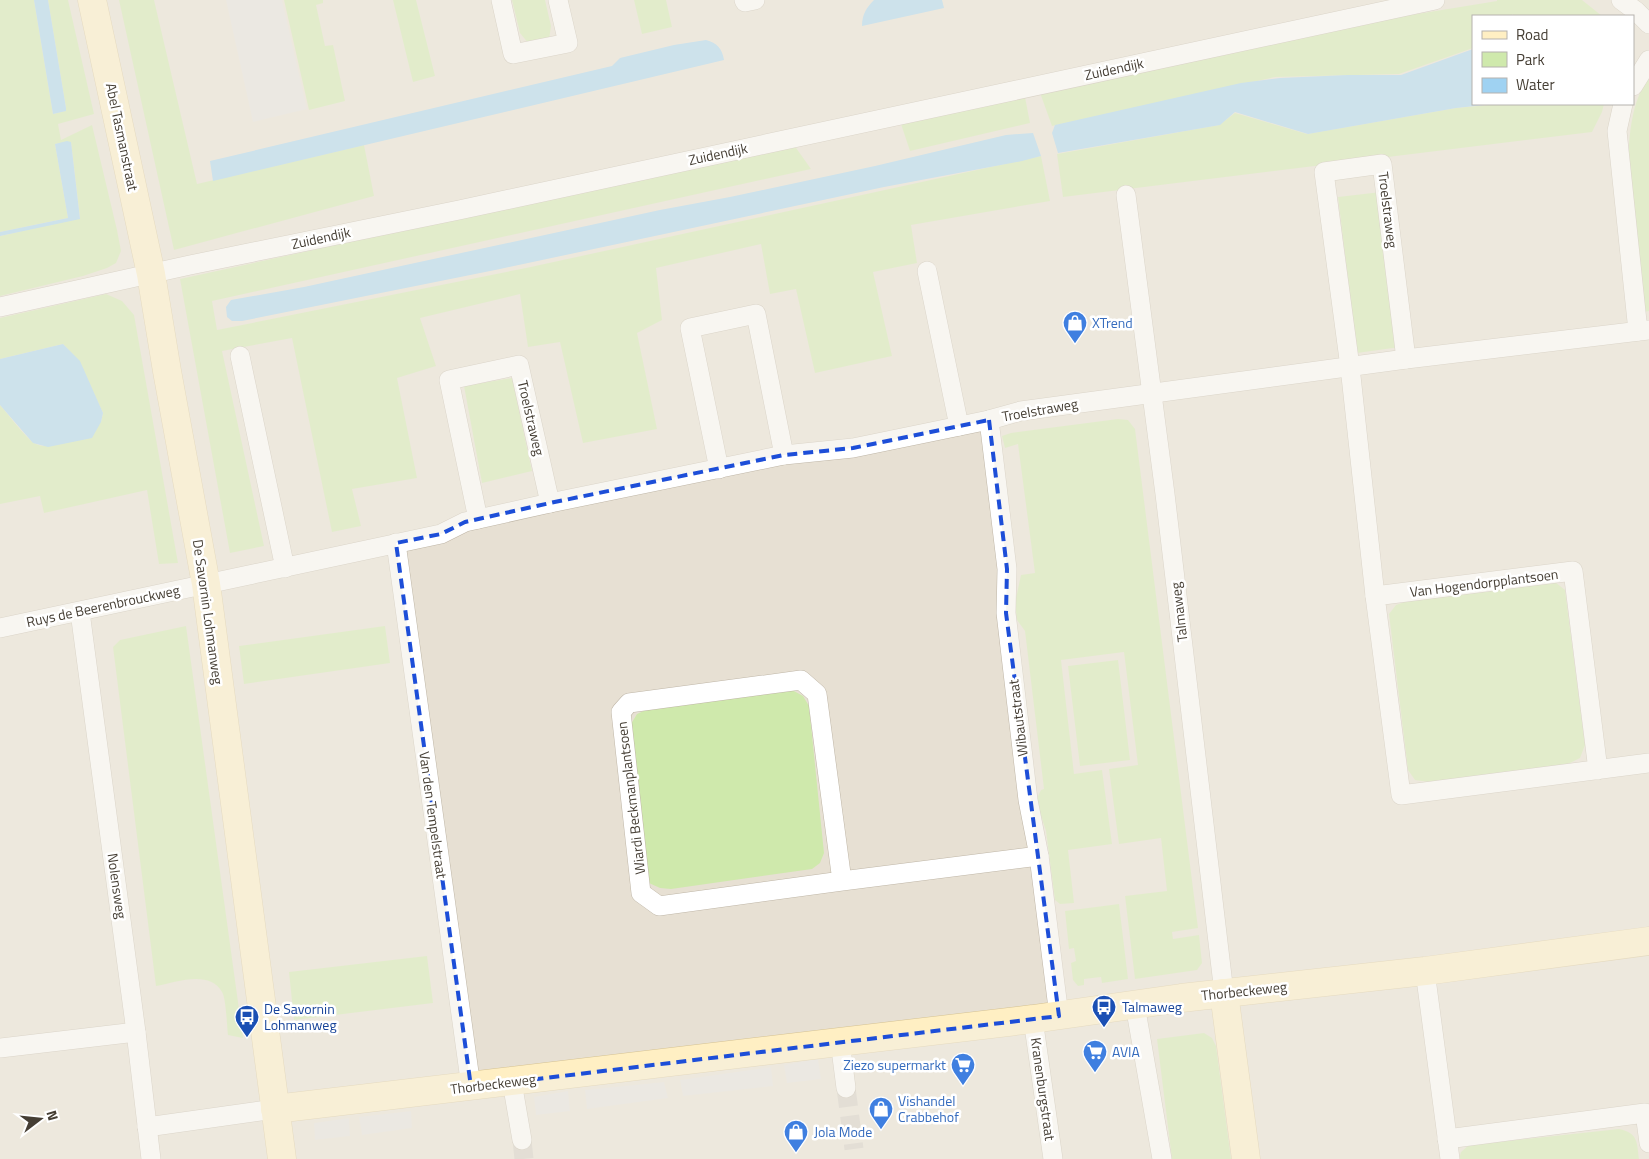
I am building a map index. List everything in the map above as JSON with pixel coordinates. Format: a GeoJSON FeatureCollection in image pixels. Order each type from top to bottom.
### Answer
{"type":"FeatureCollection","features":[{"type":"Feature","properties":{"kind":"street","name":"Abel Tasmanstraat"},"geometry":{"type":"LineString","coordinates":[[92,0],[151,274]]}},
{"type":"Feature","properties":{"kind":"street"},"geometry":{"type":"LineString","coordinates":[[501,0],[513,54],[568,43],[558,0]]}},
{"type":"Feature","properties":{"kind":"street"},"geometry":{"type":"LineString","coordinates":[[744,0],[745,2],[755,0]]}},
{"type":"Feature","properties":{"kind":"street","name":"Zuidendijk"},"geometry":{"type":"LineString","coordinates":[[0,307],[1435,0]]}},
{"type":"Feature","properties":{"kind":"street"},"geometry":{"type":"LineString","coordinates":[[1621,0],[1649,24]]}},
{"type":"Feature","properties":{"kind":"street"},"geometry":{"type":"LineString","coordinates":[[1634,84],[1649,60]]}},
{"type":"Feature","properties":{"kind":"street","name":"Troelstraweg"},"geometry":{"type":"LineString","coordinates":[[206,584],[441,534],[465,522],[550,503],[784,454],[853,448],[989,420],[1021,411],[1406,359],[1644,330],[1617,131],[1624,105]]}},
{"type":"Feature","properties":{"kind":"street","name":"Troelstraweg"},"geometry":{"type":"LineString","coordinates":[[1350,367],[1324,172],[1382,164],[1406,359]]}},
{"type":"Feature","properties":{"kind":"street"},"geometry":{"type":"LineString","coordinates":[[1126,194],[1152,393]]}},
{"type":"Feature","properties":{"kind":"street"},"geometry":{"type":"LineString","coordinates":[[927,271],[959,426]]}},
{"type":"Feature","properties":{"kind":"street","name":"De Savornin Lohmanweg"},"geometry":{"type":"LineString","coordinates":[[151,274],[206,584],[282,1159]]}},
{"type":"Feature","properties":{"kind":"street"},"geometry":{"type":"LineString","coordinates":[[719,469],[690,328],[756,314],[784,454]]}},
{"type":"Feature","properties":{"kind":"street"},"geometry":{"type":"LineString","coordinates":[[240,356],[285,568]]}},
{"type":"Feature","properties":{"kind":"street","name":"Troelstraweg"},"geometry":{"type":"LineString","coordinates":[[478,519],[450,380],[519,365],[550,503]]}},
{"type":"Feature","properties":{"kind":"street"},"geometry":{"type":"LineString","coordinates":[[1350,367],[1375,596],[1401,795],[1649,763]]}},
{"type":"Feature","properties":{"kind":"street","name":"Talmaweg"},"geometry":{"type":"LineString","coordinates":[[1152,393],[1224,993],[1246,1159]]}},
{"type":"Feature","properties":{"kind":"street","name":"Wibautstraat"},"geometry":{"type":"LineString","coordinates":[[989,420],[1007,569],[1006,613],[1028,800],[1039,856],[1046,1017]]}},
{"type":"Feature","properties":{"kind":"street","name":"Van den Tempelstraat"},"geometry":{"type":"LineString","coordinates":[[396,543],[471,1087]]}},
{"type":"Feature","properties":{"kind":"street","name":"Van Hogendorpplantsoen"},"geometry":{"type":"LineString","coordinates":[[1375,596],[1573,571],[1598,770]]}},
{"type":"Feature","properties":{"kind":"street","name":"Ruys de Beerenbrouckweg"},"geometry":{"type":"LineString","coordinates":[[0,628],[206,584]]}},
{"type":"Feature","properties":{"kind":"street","name":"Nolensweg"},"geometry":{"type":"LineString","coordinates":[[80,612],[151,1159]]}},
{"type":"Feature","properties":{"kind":"street","name":"Wiardi Beckmanplantsoen"},"geometry":{"type":"LineString","coordinates":[[842,881],[817,694],[800,680],[629,703],[621,712],[642,893],[659,906],[1039,856]]}},
{"type":"Feature","properties":{"kind":"street","name":"Thorbeckeweg"},"geometry":{"type":"LineString","coordinates":[[147,1128],[275,1109],[1046,1017],[1224,993],[1425,971],[1649,941]]}},
{"type":"Feature","properties":{"kind":"street"},"geometry":{"type":"LineString","coordinates":[[1425,971],[1450,1159]]}},
{"type":"Feature","properties":{"kind":"street"},"geometry":{"type":"LineString","coordinates":[[1136,1005],[1162,1159]]}},
{"type":"Feature","properties":{"kind":"street","name":"Kranenburgstraat"},"geometry":{"type":"LineString","coordinates":[[1046,1017],[1053,1159]]}},
{"type":"Feature","properties":{"kind":"street"},"geometry":{"type":"LineString","coordinates":[[0,1048],[136,1032]]}},
{"type":"Feature","properties":{"kind":"street"},"geometry":{"type":"LineString","coordinates":[[840,1041],[846,1088]]}},
{"type":"Feature","properties":{"kind":"street"},"geometry":{"type":"LineString","coordinates":[[512,1082],[522,1140]]}},
{"type":"Feature","properties":{"kind":"street"},"geometry":{"type":"LineString","coordinates":[[1447,1139],[1645,1113],[1649,1143]]}},
{"type":"Feature","properties":{"kind":"highlighted area"},"geometry":{"type":"Polygon","coordinates":[[[989,420],[1007,569],[1006,613],[1059,1016],[471,1087],[396,543],[441,534],[465,522],[550,503],[784,455],[853,448],[989,420]]]}},
{"type":"Feature","properties":{"kind":"shaded area"},"geometry":{"type":"Polygon","coordinates":[[[0,0],[1649,0],[1649,1159],[0,1159],[0,0]]]}},
{"type":"Feature","properties":{"kind":"shaded area"},"geometry":{"type":"Polygon","coordinates":[[[226,0],[282,0],[307,109],[253,122],[226,0]]]}},
{"type":"Feature","properties":{"kind":"shaded area"},"geometry":{"type":"Polygon","coordinates":[[[818,1059],[821,1079],[787,1083],[784,1065],[818,1059]]]}},
{"type":"Feature","properties":{"kind":"shaded area"},"geometry":{"type":"Polygon","coordinates":[[[771,1067],[773,1086],[683,1096],[680,1080],[771,1067]]]}},
{"type":"Feature","properties":{"kind":"shaded area"},"geometry":{"type":"Polygon","coordinates":[[[664,1082],[668,1098],[587,1109],[585,1090],[664,1082]]]}},
{"type":"Feature","properties":{"kind":"shaded area"},"geometry":{"type":"Polygon","coordinates":[[[568,1091],[570,1111],[536,1115],[534,1097],[568,1091]]]}},
{"type":"Feature","properties":{"kind":"shaded area"},"geometry":{"type":"Polygon","coordinates":[[[411,1111],[412,1128],[362,1135],[359,1117],[411,1111]]]}},
{"type":"Feature","properties":{"kind":"shaded area"},"geometry":{"type":"Polygon","coordinates":[[[349,1118],[350,1136],[315,1140],[314,1123],[349,1118]]]}},
{"type":"Feature","properties":{"kind":"green space"},"geometry":{"type":"Polygon","coordinates":[[[0,0],[34,0],[53,114],[65,111],[66,108],[48,0],[68,0],[94,114],[58,124],[61,140],[92,125],[121,251],[116,263],[107,268],[83,276],[0,296],[0,236],[80,218],[71,142],[55,144],[68,218],[0,232],[0,0]]]}},
{"type":"Feature","properties":{"kind":"green space"},"geometry":{"type":"Polygon","coordinates":[[[119,0],[154,0],[197,184],[364,145],[374,196],[174,250],[119,0]]]}},
{"type":"Feature","properties":{"kind":"green space"},"geometry":{"type":"Polygon","coordinates":[[[284,0],[323,0],[323,3],[316,5],[325,46],[333,45],[345,101],[309,110],[284,0]]]}},
{"type":"Feature","properties":{"kind":"green space"},"geometry":{"type":"Polygon","coordinates":[[[393,0],[416,0],[435,76],[413,82],[393,0]]]}},
{"type":"Feature","properties":{"kind":"green space"},"geometry":{"type":"Polygon","coordinates":[[[512,0],[545,0],[551,26],[549,40],[529,44],[520,33],[512,0]]]}},
{"type":"Feature","properties":{"kind":"green space"},"geometry":{"type":"Polygon","coordinates":[[[634,0],[666,0],[672,27],[642,34],[634,0]]]}},
{"type":"Feature","properties":{"kind":"green space"},"geometry":{"type":"Polygon","coordinates":[[[1582,0],[1601,15],[1472,15],[1472,48],[1399,74],[1275,77],[1052,126],[1039,90],[1368,22],[1497,1],[1582,0]]]}},
{"type":"Feature","properties":{"kind":"green space"},"geometry":{"type":"Polygon","coordinates":[[[1649,78],[1649,311],[1644,312],[1628,164],[1632,119],[1638,97],[1649,78]]]}},
{"type":"Feature","properties":{"kind":"green space"},"geometry":{"type":"Polygon","coordinates":[[[1025,97],[1030,123],[910,151],[901,124],[1025,97]]]}},
{"type":"Feature","properties":{"kind":"green space"},"geometry":{"type":"Polygon","coordinates":[[[1488,105],[1604,105],[1592,132],[1063,197],[1057,154],[1219,125],[1235,113],[1307,134],[1456,108],[1488,105]]]}},
{"type":"Feature","properties":{"kind":"green space"},"geometry":{"type":"Polygon","coordinates":[[[794,145],[811,169],[212,301],[217,330],[526,268],[1041,156],[1050,201],[911,225],[917,263],[873,272],[892,356],[815,373],[796,289],[770,294],[761,244],[656,268],[662,320],[637,333],[657,429],[583,443],[560,342],[528,347],[520,294],[420,318],[436,366],[397,378],[417,478],[352,489],[361,526],[332,532],[292,338],[222,351],[264,546],[230,553],[180,279],[794,145]]]}},
{"type":"Feature","properties":{"kind":"green space"},"geometry":{"type":"Polygon","coordinates":[[[1381,192],[1400,347],[1357,353],[1338,197],[1381,192]]]}},
{"type":"Feature","properties":{"kind":"green space"},"geometry":{"type":"Polygon","coordinates":[[[106,294],[122,301],[134,315],[178,563],[159,564],[147,490],[44,513],[40,496],[0,504],[0,405],[34,443],[41,446],[59,444],[78,436],[101,422],[103,413],[79,361],[63,344],[0,359],[0,318],[106,294]]]}},
{"type":"Feature","properties":{"kind":"green space"},"geometry":{"type":"Polygon","coordinates":[[[512,378],[532,471],[482,483],[464,386],[512,378]]]}},
{"type":"Feature","properties":{"kind":"green space"},"geometry":{"type":"Polygon","coordinates":[[[1118,419],[1128,420],[1135,429],[1198,928],[1172,932],[1173,939],[1199,935],[1202,963],[1197,970],[1135,979],[1125,896],[1167,891],[1161,838],[1119,844],[1109,769],[1138,765],[1124,652],[1061,660],[1074,774],[1102,770],[1112,844],[1068,850],[1074,903],[1060,904],[1055,900],[1046,831],[1036,800],[1041,790],[1044,789],[1025,631],[1017,620],[1015,603],[1021,575],[1035,573],[1018,444],[1005,448],[1002,436],[1011,433],[1118,419]]]}},
{"type":"Feature","properties":{"kind":"green space"},"geometry":{"type":"Polygon","coordinates":[[[1540,582],[1555,582],[1565,590],[1585,745],[1580,758],[1568,764],[1429,782],[1415,780],[1408,770],[1389,614],[1396,605],[1407,601],[1540,582]]]}},
{"type":"Feature","properties":{"kind":"green space"},"geometry":{"type":"Polygon","coordinates":[[[186,626],[243,1038],[228,1035],[223,995],[216,985],[209,981],[191,979],[156,986],[113,647],[120,640],[186,626]]]}},
{"type":"Feature","properties":{"kind":"green space"},"geometry":{"type":"Polygon","coordinates":[[[385,626],[390,663],[244,684],[239,646],[385,626]]]}},
{"type":"Feature","properties":{"kind":"green space"},"geometry":{"type":"Polygon","coordinates":[[[1118,660],[1130,760],[1080,766],[1068,666],[1118,660]]]}},
{"type":"Feature","properties":{"kind":"green space"},"geometry":{"type":"Polygon","coordinates":[[[792,690],[803,696],[809,706],[824,853],[820,863],[812,869],[671,889],[660,888],[649,883],[631,724],[637,714],[648,709],[792,690]]]}},
{"type":"Feature","properties":{"kind":"green space"},"geometry":{"type":"Polygon","coordinates":[[[1119,904],[1128,979],[1102,983],[1101,977],[1084,979],[1084,985],[1078,986],[1073,980],[1071,963],[1076,961],[1074,948],[1069,949],[1065,911],[1119,904]]]}},
{"type":"Feature","properties":{"kind":"green space"},"geometry":{"type":"Polygon","coordinates":[[[427,956],[433,1003],[294,1020],[289,972],[427,956]]]}},
{"type":"Feature","properties":{"kind":"green space"},"geometry":{"type":"Polygon","coordinates":[[[1204,1033],[1212,1038],[1216,1046],[1231,1159],[1172,1159],[1157,1039],[1204,1033]]]}},
{"type":"Feature","properties":{"kind":"green space"},"geometry":{"type":"Polygon","coordinates":[[[1619,1129],[1630,1133],[1635,1139],[1639,1159],[1459,1159],[1461,1152],[1469,1145],[1619,1129]]]}},
{"type":"Feature","properties":{"kind":"water"},"geometry":{"type":"Polygon","coordinates":[[[34,0],[48,0],[66,108],[66,111],[53,114],[34,0]]]}},
{"type":"Feature","properties":{"kind":"water"},"geometry":{"type":"Polygon","coordinates":[[[874,0],[942,0],[944,8],[862,26],[865,12],[874,0]]]}},
{"type":"Feature","properties":{"kind":"water"},"geometry":{"type":"Polygon","coordinates":[[[706,40],[718,47],[722,52],[724,60],[213,181],[210,161],[612,66],[620,58],[674,45],[706,40]]]}},
{"type":"Feature","properties":{"kind":"water"},"geometry":{"type":"Polygon","coordinates":[[[1472,49],[1472,105],[1484,105],[1456,108],[1308,134],[1235,112],[1220,125],[1058,153],[1052,133],[1055,125],[1241,83],[1280,78],[1401,75],[1472,49]]]}},
{"type":"Feature","properties":{"kind":"water"},"geometry":{"type":"Polygon","coordinates":[[[1033,133],[1041,156],[1022,161],[884,187],[500,269],[242,321],[232,321],[227,317],[226,307],[231,300],[304,287],[660,210],[730,197],[875,166],[1006,135],[1033,133]]]}},
{"type":"Feature","properties":{"kind":"water"},"geometry":{"type":"Polygon","coordinates":[[[71,142],[80,219],[0,236],[0,232],[68,218],[55,144],[71,142]]]}},
{"type":"Feature","properties":{"kind":"water"},"geometry":{"type":"Polygon","coordinates":[[[63,344],[80,361],[103,413],[101,422],[92,438],[48,447],[33,443],[0,405],[0,359],[63,344]]]}},
{"type":"Feature","properties":{"kind":"tunnel"},"geometry":{"type":"LineString","coordinates":[[846,1088],[854,1149]]}},
{"type":"Feature","properties":{"kind":"tunnel"},"geometry":{"type":"LineString","coordinates":[[522,1140],[524,1159]]}},
{"type":"Feature","properties":{"kind":"place","name":"XTrend"},"geometry":{"type":"Point","coordinates":[1075,344]}},
{"type":"Feature","properties":{"kind":"place","name":"Talmaweg"},"geometry":{"type":"Point","coordinates":[1104,1028]}},
{"type":"Feature","properties":{"kind":"place","name":"De Savornin Lohmanweg"},"geometry":{"type":"Point","coordinates":[247,1038]}},
{"type":"Feature","properties":{"kind":"place","name":"AVIA"},"geometry":{"type":"Point","coordinates":[1095,1073]}},
{"type":"Feature","properties":{"kind":"place","name":"Ziezo supermarkt"},"geometry":{"type":"Point","coordinates":[963,1086]}},
{"type":"Feature","properties":{"kind":"place","name":"Vishandel Crabbehof"},"geometry":{"type":"Point","coordinates":[881,1130]}},
{"type":"Feature","properties":{"kind":"place","name":"Jola Mode"},"geometry":{"type":"Point","coordinates":[796,1153]}}]}
